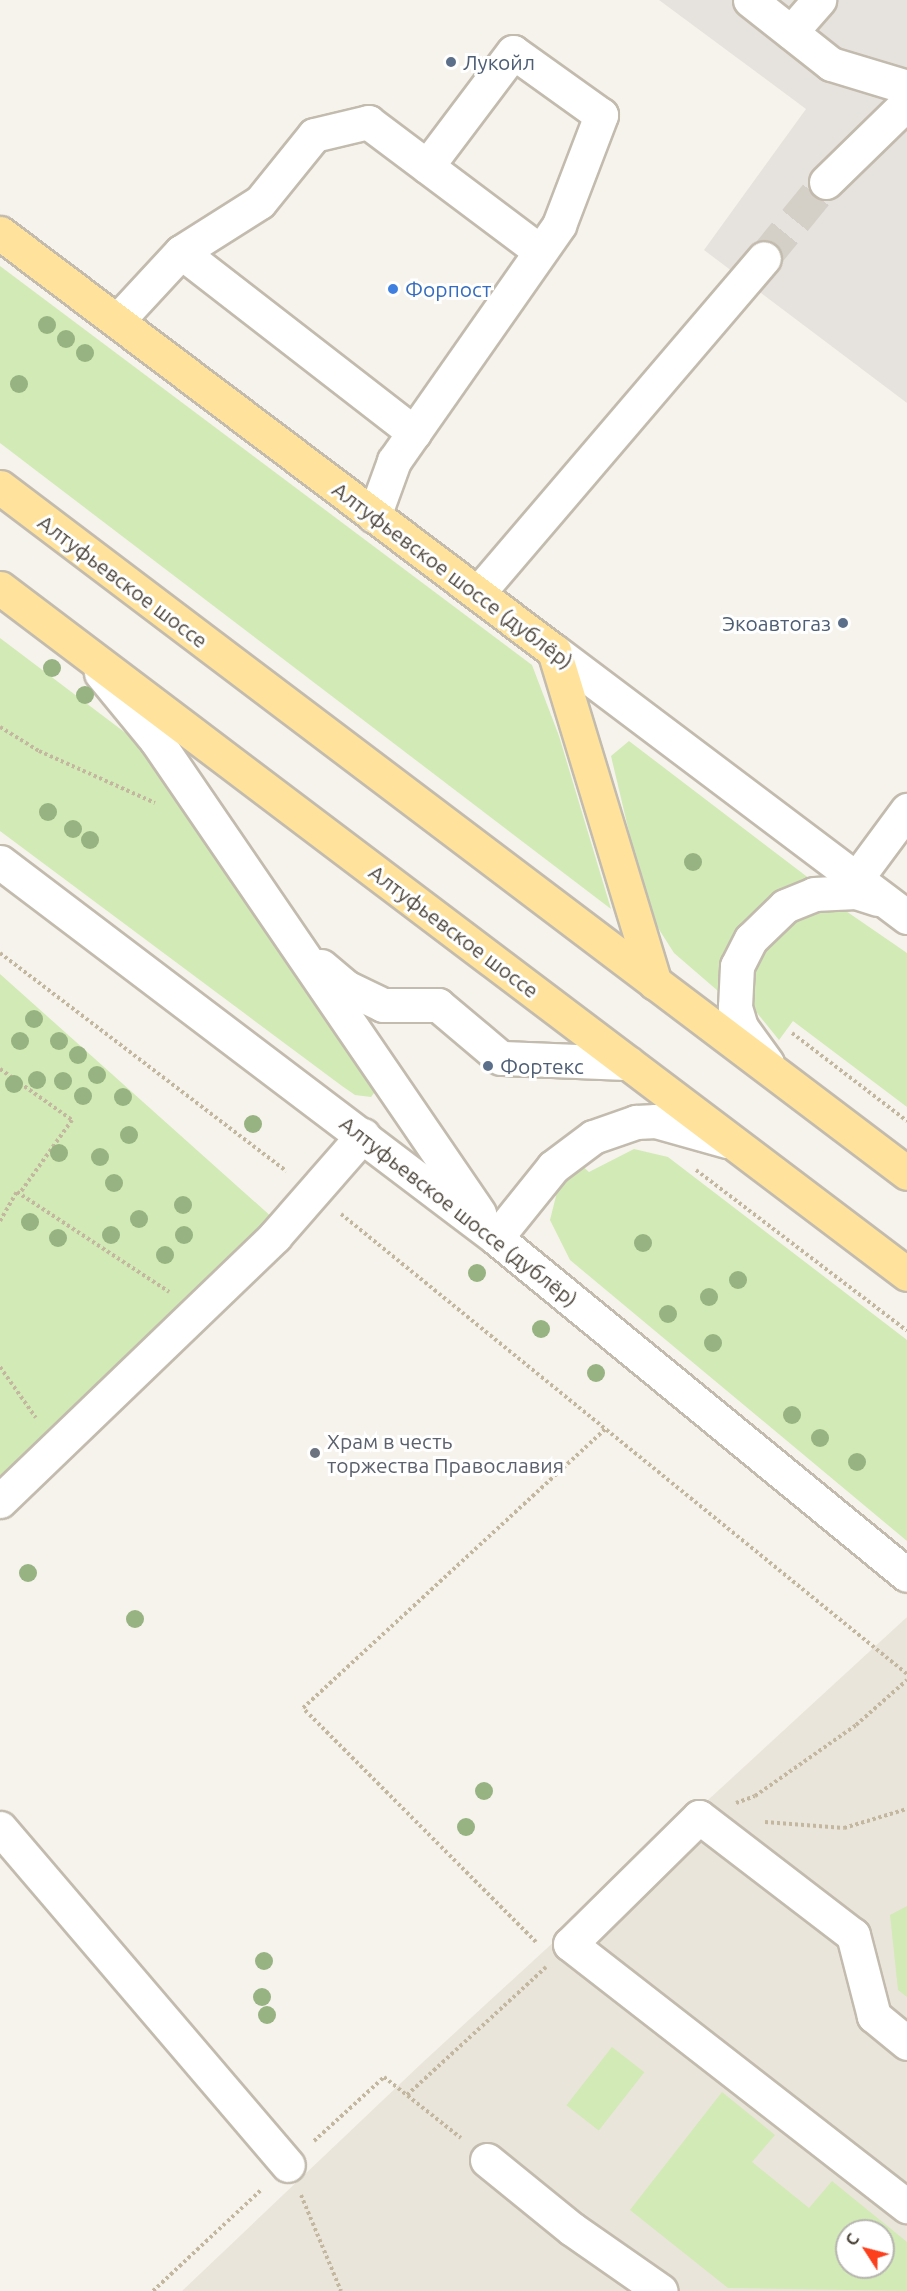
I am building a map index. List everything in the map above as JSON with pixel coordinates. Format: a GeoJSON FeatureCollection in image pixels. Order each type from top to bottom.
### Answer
{"type":"FeatureCollection","features":[{"type":"Feature","properties":{"kind":"main road","name":"Алтуфьевское шоссе (дублёр)"},"geometry":{"type":"LineString","coordinates":[[0,233],[554,651]]}},
{"type":"Feature","properties":{"kind":"main road","name":"Алтуфьевское шоссе"},"geometry":{"type":"LineString","coordinates":[[0,487],[907,1173]]}},
{"type":"Feature","properties":{"kind":"main road","name":"Алтуфьевское шоссе"},"geometry":{"type":"LineString","coordinates":[[0,588],[907,1274]]}},
{"type":"Feature","properties":{"kind":"main road"},"geometry":{"type":"LineString","coordinates":[[554,651],[655,983]]}},
{"type":"Feature","properties":{"kind":"street"},"geometry":{"type":"LineString","coordinates":[[750,0],[831,64],[907,87]]}},
{"type":"Feature","properties":{"kind":"street"},"geometry":{"type":"LineString","coordinates":[[791,32],[819,0]]}},
{"type":"Feature","properties":{"kind":"street"},"geometry":{"type":"LineString","coordinates":[[374,516],[394,461],[559,225],[601,116],[513,51],[427,166]]}},
{"type":"Feature","properties":{"kind":"street"},"geometry":{"type":"LineString","coordinates":[[826,182],[907,103]]}},
{"type":"Feature","properties":{"kind":"street"},"geometry":{"type":"LineString","coordinates":[[117,321],[181,252],[260,202],[314,135],[368,122],[540,251]]}},
{"type":"Feature","properties":{"kind":"street"},"geometry":{"type":"LineString","coordinates":[[181,252],[414,433]]}},
{"type":"Feature","properties":{"kind":"street"},"geometry":{"type":"LineString","coordinates":[[478,593],[764,258]]}},
{"type":"Feature","properties":{"kind":"street"},"geometry":{"type":"LineString","coordinates":[[73,643],[115,686],[156,740],[496,1238],[561,1159],[593,1137],[614,1129],[656,1121],[718,1137],[738,1147]]}},
{"type":"Feature","properties":{"kind":"street","name":"Алтуфьевское шоссе (дублёр)"},"geometry":{"type":"LineString","coordinates":[[554,651],[898,910]]}},
{"type":"Feature","properties":{"kind":"street"},"geometry":{"type":"LineString","coordinates":[[856,879],[907,810]]}},
{"type":"Feature","properties":{"kind":"street","name":"Алтуфьевское шоссе (дублёр)"},"geometry":{"type":"LineString","coordinates":[[0,862],[496,1238],[907,1575]]}},
{"type":"Feature","properties":{"kind":"street"},"geometry":{"type":"LineString","coordinates":[[788,1083],[750,1044],[735,1007],[737,966],[751,939],[785,906],[814,894],[856,892],[898,910]]}},
{"type":"Feature","properties":{"kind":"street"},"geometry":{"type":"LineString","coordinates":[[295,943],[365,998],[383,1005],[438,1005],[501,1058],[628,1063]]}},
{"type":"Feature","properties":{"kind":"street"},"geometry":{"type":"LineString","coordinates":[[0,1501],[197,1311],[367,1139],[410,1111]]}},
{"type":"Feature","properties":{"kind":"street"},"geometry":{"type":"LineString","coordinates":[[907,2043],[874,2016],[853,1935],[699,1817],[562,1952],[907,2206]]}},
{"type":"Feature","properties":{"kind":"street"},"geometry":{"type":"LineString","coordinates":[[0,1828],[288,2165]]}},
{"type":"Feature","properties":{"kind":"street"},"geometry":{"type":"LineString","coordinates":[[487,2160],[572,2229],[661,2291]]}},
{"type":"Feature","properties":{"kind":"path"},"geometry":{"type":"LineString","coordinates":[[0,727],[39,751],[162,806]]}},
{"type":"Feature","properties":{"kind":"path"},"geometry":{"type":"LineString","coordinates":[[0,953],[315,1193],[907,1674]]}},
{"type":"Feature","properties":{"kind":"path"},"geometry":{"type":"LineString","coordinates":[[792,1033],[907,1121]]}},
{"type":"Feature","properties":{"kind":"path"},"geometry":{"type":"LineString","coordinates":[[0,1069],[72,1120],[0,1221]]}},
{"type":"Feature","properties":{"kind":"path"},"geometry":{"type":"LineString","coordinates":[[693,1168],[907,1331]]}},
{"type":"Feature","properties":{"kind":"path"},"geometry":{"type":"LineString","coordinates":[[20,1193],[197,1311]]}},
{"type":"Feature","properties":{"kind":"path"},"geometry":{"type":"LineString","coordinates":[[0,1367],[56,1447]]}},
{"type":"Feature","properties":{"kind":"path"},"geometry":{"type":"LineString","coordinates":[[407,2095],[562,1952],[303,1708],[605,1429]]}},
{"type":"Feature","properties":{"kind":"path"},"geometry":{"type":"LineString","coordinates":[[699,1817],[755,1796],[856,1725],[907,1680]]}},
{"type":"Feature","properties":{"kind":"path"},"geometry":{"type":"LineString","coordinates":[[755,1821],[844,1828],[907,1809]]}},
{"type":"Feature","properties":{"kind":"path"},"geometry":{"type":"LineString","coordinates":[[384,2077],[487,2160]]}},
{"type":"Feature","properties":{"kind":"path"},"geometry":{"type":"LineString","coordinates":[[288,2165],[341,2291]]}},
{"type":"Feature","properties":{"kind":"shaded area"},"geometry":{"type":"Polygon","coordinates":[[[659,0],[907,0],[907,403],[704,250],[806,109],[659,0]]]}},
{"type":"Feature","properties":{"kind":"shaded area"},"geometry":{"type":"Polygon","coordinates":[[[907,1617],[907,2291],[182,2291],[422,2063],[907,1617]]]}},
{"type":"Feature","properties":{"kind":"green space"},"geometry":{"type":"Polygon","coordinates":[[[0,266],[532,665],[559,736],[611,909],[0,443],[0,266]]]}},
{"type":"Feature","properties":{"kind":"green space"},"geometry":{"type":"Polygon","coordinates":[[[0,638],[127,734],[164,775],[377,1089],[371,1097],[355,1095],[342,1086],[0,831],[0,638]]]}},
{"type":"Feature","properties":{"kind":"green space"},"geometry":{"type":"Polygon","coordinates":[[[629,741],[810,879],[777,892],[749,916],[722,961],[718,991],[674,953],[648,912],[611,756],[629,741]]]}},
{"type":"Feature","properties":{"kind":"green space"},"geometry":{"type":"Polygon","coordinates":[[[843,909],[907,953],[907,1107],[793,1021],[779,1040],[753,1008],[753,971],[764,948],[793,920],[818,910],[843,909]]]}},
{"type":"Feature","properties":{"kind":"green space"},"geometry":{"type":"Polygon","coordinates":[[[0,974],[274,1219],[0,1478],[0,974]]]}},
{"type":"Feature","properties":{"kind":"green space"},"geometry":{"type":"Polygon","coordinates":[[[634,1149],[668,1157],[907,1340],[907,1541],[570,1260],[550,1220],[557,1192],[579,1163],[589,1172],[634,1149]]]}},
{"type":"Feature","properties":{"kind":"green space"},"geometry":{"type":"Polygon","coordinates":[[[907,1906],[907,1997],[898,1990],[890,1915],[907,1906]]]}},
{"type":"Feature","properties":{"kind":"green space"},"geometry":{"type":"Polygon","coordinates":[[[612,2047],[644,2072],[599,2131],[566,2105],[612,2047]]]}},
{"type":"Feature","properties":{"kind":"green space"},"geometry":{"type":"Polygon","coordinates":[[[722,2092],[775,2135],[752,2162],[809,2208],[832,2181],[879,2219],[835,2219],[835,2279],[895,2279],[895,2232],[907,2242],[907,2291],[728,2288],[630,2210],[722,2092]]]}},
{"type":"Feature","properties":{"kind":"tunnel"},"geometry":{"type":"LineString","coordinates":[[764,258],[826,182]]}},
{"type":"Feature","properties":{"kind":"place","name":"Лукойл"},"geometry":{"type":"Point","coordinates":[451,62]}},
{"type":"Feature","properties":{"kind":"place","name":"Форпост"},"geometry":{"type":"Point","coordinates":[393,289]}},
{"type":"Feature","properties":{"kind":"place","name":"Экоавтогаз"},"geometry":{"type":"Point","coordinates":[843,623]}},
{"type":"Feature","properties":{"kind":"place","name":"Фортекс"},"geometry":{"type":"Point","coordinates":[488,1066]}},
{"type":"Feature","properties":{"kind":"place","name":"Храм в честь торжества Православия"},"geometry":{"type":"Point","coordinates":[315,1453]}}]}
